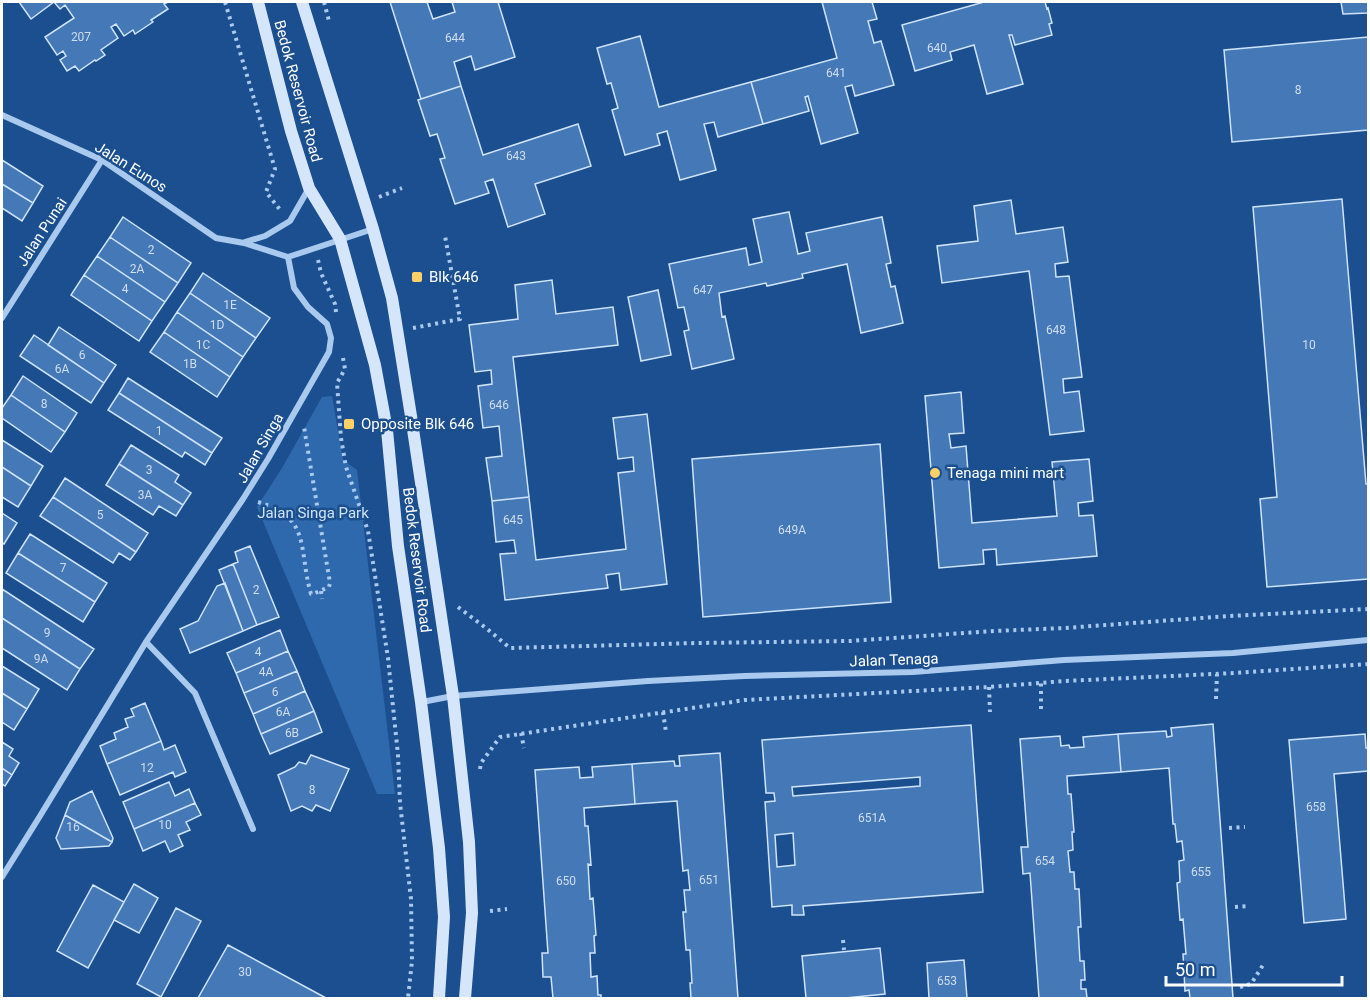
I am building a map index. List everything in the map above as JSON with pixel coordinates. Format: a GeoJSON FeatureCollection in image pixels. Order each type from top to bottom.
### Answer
{"type":"FeatureCollection","features":[{"type":"Feature","properties":{"kind":"main road","name":"Bedok Reservoir Road"},"geometry":{"type":"LineString","coordinates":[[258,2],[291,131],[309,188],[340,239],[375,365],[387,430],[398,546],[421,702],[439,848],[444,917],[439,999]]}},
{"type":"Feature","properties":{"kind":"main road","name":"Bedok Reservoir Road"},"geometry":{"type":"LineString","coordinates":[[302,2],[373,229],[392,298],[453,696],[469,842],[472,913],[465,999]]}},
{"type":"Feature","properties":{"kind":"street","name":"Jalan Eunos"},"geometry":{"type":"LineString","coordinates":[[2,115],[102,160],[216,237],[288,257]]}},
{"type":"Feature","properties":{"kind":"street","name":"Jalan Punai"},"geometry":{"type":"LineString","coordinates":[[2,318],[102,160]]}},
{"type":"Feature","properties":{"kind":"street"},"geometry":{"type":"LineString","coordinates":[[244,243],[265,236],[290,221],[309,188]]}},
{"type":"Feature","properties":{"kind":"street"},"geometry":{"type":"LineString","coordinates":[[288,257],[373,229]]}},
{"type":"Feature","properties":{"kind":"street","name":"Jalan Singa"},"geometry":{"type":"LineString","coordinates":[[2,877],[146,642],[268,459],[329,352],[331,338],[327,324],[308,307],[294,288],[288,257]]}},
{"type":"Feature","properties":{"kind":"street","name":"Jalan Tenaga"},"geometry":{"type":"LineString","coordinates":[[421,702],[453,696],[648,681],[913,672],[1064,660],[1233,653],[1368,640]]}},
{"type":"Feature","properties":{"kind":"street"},"geometry":{"type":"LineString","coordinates":[[146,642],[195,693],[253,829]]}},
{"type":"Feature","properties":{"kind":"path"},"geometry":{"type":"LineString","coordinates":[[225,2],[275,170],[266,192]]}},
{"type":"Feature","properties":{"kind":"path"},"geometry":{"type":"LineString","coordinates":[[378,197],[402,188]]}},
{"type":"Feature","properties":{"kind":"path"},"geometry":{"type":"LineString","coordinates":[[410,328],[460,319],[445,236]]}},
{"type":"Feature","properties":{"kind":"path"},"geometry":{"type":"LineString","coordinates":[[321,273],[335,304],[336,315]]}},
{"type":"Feature","properties":{"kind":"path"},"geometry":{"type":"LineString","coordinates":[[342,347],[345,369],[337,384],[341,438],[346,467],[368,531],[388,658],[398,755],[400,803],[411,899],[412,961],[408,999]]}},
{"type":"Feature","properties":{"kind":"path"},"geometry":{"type":"LineString","coordinates":[[243,498],[274,507],[291,519],[301,538],[310,593],[329,587],[300,402]]}},
{"type":"Feature","properties":{"kind":"path"},"geometry":{"type":"LineString","coordinates":[[321,591],[322,599]]}},
{"type":"Feature","properties":{"kind":"path"},"geometry":{"type":"LineString","coordinates":[[486,628],[510,648],[850,641],[1368,609]]}},
{"type":"Feature","properties":{"kind":"path"},"geometry":{"type":"LineString","coordinates":[[480,773],[481,763],[500,737],[745,700],[1368,664]]}},
{"type":"Feature","properties":{"kind":"path"},"geometry":{"type":"LineString","coordinates":[[1216,699],[1217,674]]}},
{"type":"Feature","properties":{"kind":"path"},"geometry":{"type":"LineString","coordinates":[[1041,683],[1041,709]]}},
{"type":"Feature","properties":{"kind":"path"},"geometry":{"type":"LineString","coordinates":[[989,687],[990,712]]}},
{"type":"Feature","properties":{"kind":"path"},"geometry":{"type":"LineString","coordinates":[[663,712],[666,732]]}},
{"type":"Feature","properties":{"kind":"path"},"geometry":{"type":"LineString","coordinates":[[521,733],[524,748]]}},
{"type":"Feature","properties":{"kind":"path"},"geometry":{"type":"LineString","coordinates":[[1229,828],[1245,827]]}},
{"type":"Feature","properties":{"kind":"path"},"geometry":{"type":"LineString","coordinates":[[1235,907],[1250,906]]}},
{"type":"Feature","properties":{"kind":"path"},"geometry":{"type":"LineString","coordinates":[[488,911],[507,909]]}},
{"type":"Feature","properties":{"kind":"path"},"geometry":{"type":"LineString","coordinates":[[843,940],[844,950]]}},
{"type":"Feature","properties":{"kind":"path"},"geometry":{"type":"LineString","coordinates":[[1240,987],[1251,984],[1263,965]]}},
{"type":"Feature","properties":{"kind":"green space","name":"Jalan Singa Park"},"geometry":{"type":"Polygon","coordinates":[[[332,396],[343,460],[357,470],[395,794],[377,794],[257,507],[322,397],[332,396]]]}},
{"type":"Feature","properties":{"kind":"building"},"geometry":{"type":"Polygon","coordinates":[[[19,2],[54,2],[31,19],[19,2]]]}},
{"type":"Feature","properties":{"kind":"building"},"geometry":{"type":"Polygon","coordinates":[[[54,2],[168,2],[164,4],[168,9],[135,34],[133,30],[124,36],[116,24],[111,27],[118,38],[101,50],[105,55],[79,71],[75,66],[67,71],[60,60],[66,56],[63,51],[57,55],[45,37],[74,18],[65,5],[60,9],[54,2]]]}},
{"type":"Feature","properties":{"kind":"building"},"geometry":{"type":"Polygon","coordinates":[[[390,2],[427,2],[433,19],[455,12],[452,2],[498,2],[515,57],[475,70],[471,56],[454,62],[461,86],[421,99],[390,2]]]}},
{"type":"Feature","properties":{"kind":"building"},"geometry":{"type":"Polygon","coordinates":[[[822,2],[872,2],[877,19],[868,21],[874,43],[881,41],[894,85],[855,96],[852,85],[845,87],[858,133],[821,144],[808,96],[805,97],[809,111],[763,124],[751,82],[837,58],[822,2]]]}},
{"type":"Feature","properties":{"kind":"building"},"geometry":{"type":"Polygon","coordinates":[[[984,2],[1045,2],[1048,8],[1052,35],[1015,45],[1012,35],[1009,35],[1023,84],[987,94],[974,45],[950,52],[952,60],[915,71],[902,25],[984,2]]]}},
{"type":"Feature","properties":{"kind":"building"},"geometry":{"type":"Polygon","coordinates":[[[1341,2],[1368,2],[1368,13],[1343,14],[1341,2]]]}},
{"type":"Feature","properties":{"kind":"building"},"geometry":{"type":"Polygon","coordinates":[[[640,36],[659,107],[751,82],[763,124],[718,137],[714,122],[704,124],[716,170],[680,180],[667,131],[657,134],[660,145],[625,155],[612,110],[618,108],[611,83],[607,84],[597,48],[640,36]]]}},
{"type":"Feature","properties":{"kind":"building"},"geometry":{"type":"Polygon","coordinates":[[[1368,37],[1368,130],[1232,142],[1224,50],[1368,37]]]}},
{"type":"Feature","properties":{"kind":"building"},"geometry":{"type":"Polygon","coordinates":[[[461,86],[483,155],[578,124],[591,166],[535,184],[545,214],[508,227],[493,179],[485,182],[489,193],[455,204],[440,159],[445,158],[437,134],[430,136],[418,100],[461,86]]]}},
{"type":"Feature","properties":{"kind":"building"},"geometry":{"type":"Polygon","coordinates":[[[2,160],[43,186],[33,203],[2,184],[2,160]]]}},
{"type":"Feature","properties":{"kind":"building"},"geometry":{"type":"Polygon","coordinates":[[[2,184],[33,203],[22,221],[2,208],[2,184]]]}},
{"type":"Feature","properties":{"kind":"building"},"geometry":{"type":"Polygon","coordinates":[[[1342,199],[1366,484],[1368,484],[1368,579],[1267,587],[1260,499],[1277,497],[1253,207],[1342,199]]]}},
{"type":"Feature","properties":{"kind":"building"},"geometry":{"type":"Polygon","coordinates":[[[1011,200],[1016,234],[1063,227],[1068,262],[1055,264],[1056,277],[1069,276],[1082,377],[1063,379],[1064,393],[1079,391],[1084,431],[1050,435],[1029,271],[942,283],[937,246],[978,241],[974,206],[1011,200]]]}},
{"type":"Feature","properties":{"kind":"building"},"geometry":{"type":"Polygon","coordinates":[[[789,212],[798,254],[810,251],[806,233],[882,217],[891,263],[886,264],[891,287],[895,286],[903,323],[861,333],[847,264],[802,274],[803,278],[719,293],[722,317],[725,316],[734,359],[692,369],[684,331],[689,330],[684,307],[678,308],[669,264],[746,248],[749,265],[762,262],[753,219],[789,212]]]}},
{"type":"Feature","properties":{"kind":"building"},"geometry":{"type":"Polygon","coordinates":[[[123,217],[191,263],[178,283],[110,237],[123,217]]]}},
{"type":"Feature","properties":{"kind":"building"},"geometry":{"type":"Polygon","coordinates":[[[110,237],[178,283],[165,302],[97,256],[110,237]]]}},
{"type":"Feature","properties":{"kind":"building"},"geometry":{"type":"Polygon","coordinates":[[[97,256],[165,302],[152,321],[84,275],[97,256]]]}},
{"type":"Feature","properties":{"kind":"building"},"geometry":{"type":"Polygon","coordinates":[[[203,273],[270,318],[256,338],[190,293],[203,273]]]}},
{"type":"Feature","properties":{"kind":"building"},"geometry":{"type":"Polygon","coordinates":[[[84,275],[152,321],[139,341],[71,295],[84,275]]]}},
{"type":"Feature","properties":{"kind":"building"},"geometry":{"type":"Polygon","coordinates":[[[552,280],[556,314],[613,307],[618,345],[513,357],[529,497],[492,501],[486,458],[502,456],[499,426],[483,428],[478,386],[492,384],[491,370],[475,372],[469,325],[518,319],[515,285],[552,280]]]}},
{"type":"Feature","properties":{"kind":"building"},"geometry":{"type":"Polygon","coordinates":[[[658,290],[671,355],[641,361],[628,297],[658,290]]]}},
{"type":"Feature","properties":{"kind":"building"},"geometry":{"type":"Polygon","coordinates":[[[190,293],[256,338],[243,357],[177,312],[190,293]]]}},
{"type":"Feature","properties":{"kind":"building"},"geometry":{"type":"Polygon","coordinates":[[[177,312],[243,357],[230,377],[164,332],[177,312]]]}},
{"type":"Feature","properties":{"kind":"building"},"geometry":{"type":"Polygon","coordinates":[[[59,327],[116,365],[104,383],[48,345],[59,327]]]}},
{"type":"Feature","properties":{"kind":"building"},"geometry":{"type":"Polygon","coordinates":[[[164,332],[230,377],[217,397],[150,352],[164,332]]]}},
{"type":"Feature","properties":{"kind":"building"},"geometry":{"type":"Polygon","coordinates":[[[34,335],[104,383],[91,403],[20,356],[34,335]]]}},
{"type":"Feature","properties":{"kind":"building"},"geometry":{"type":"Polygon","coordinates":[[[23,376],[77,413],[65,432],[11,395],[23,376]]]}},
{"type":"Feature","properties":{"kind":"building"},"geometry":{"type":"Polygon","coordinates":[[[128,378],[222,438],[212,453],[119,393],[128,378]]]}},
{"type":"Feature","properties":{"kind":"building"},"geometry":{"type":"Polygon","coordinates":[[[961,392],[964,433],[949,434],[951,448],[966,446],[972,523],[1057,516],[1052,462],[1089,459],[1093,501],[1078,503],[1079,516],[1093,515],[1097,556],[997,565],[996,549],[983,550],[984,564],[939,568],[925,396],[961,392]]]}},
{"type":"Feature","properties":{"kind":"building"},"geometry":{"type":"Polygon","coordinates":[[[119,393],[212,453],[205,465],[185,452],[182,457],[108,410],[119,393]]]}},
{"type":"Feature","properties":{"kind":"building"},"geometry":{"type":"Polygon","coordinates":[[[11,395],[65,432],[51,452],[2,418],[2,408],[11,395]]]}},
{"type":"Feature","properties":{"kind":"building"},"geometry":{"type":"Polygon","coordinates":[[[647,414],[667,584],[621,590],[619,573],[606,575],[608,588],[505,600],[500,554],[516,553],[514,540],[496,542],[492,501],[529,497],[536,560],[626,549],[618,473],[634,471],[633,457],[618,459],[613,418],[647,414]]]}},
{"type":"Feature","properties":{"kind":"building"},"geometry":{"type":"Polygon","coordinates":[[[2,440],[43,466],[31,486],[2,467],[2,440]]]}},
{"type":"Feature","properties":{"kind":"building"},"geometry":{"type":"Polygon","coordinates":[[[880,444],[891,602],[703,617],[692,459],[880,444]]]}},
{"type":"Feature","properties":{"kind":"building"},"geometry":{"type":"Polygon","coordinates":[[[131,445],[179,475],[175,482],[191,493],[183,505],[119,464],[131,445]]]}},
{"type":"Feature","properties":{"kind":"building"},"geometry":{"type":"Polygon","coordinates":[[[119,464],[183,505],[176,516],[159,506],[153,515],[106,485],[119,464]]]}},
{"type":"Feature","properties":{"kind":"building"},"geometry":{"type":"Polygon","coordinates":[[[2,467],[31,486],[18,507],[2,497],[2,467]]]}},
{"type":"Feature","properties":{"kind":"building"},"geometry":{"type":"Polygon","coordinates":[[[65,478],[148,533],[136,552],[53,497],[65,478]]]}},
{"type":"Feature","properties":{"kind":"building"},"geometry":{"type":"Polygon","coordinates":[[[53,497],[136,552],[130,560],[119,553],[113,563],[40,516],[53,497]]]}},
{"type":"Feature","properties":{"kind":"building"},"geometry":{"type":"Polygon","coordinates":[[[2,513],[17,523],[4,544],[2,543],[2,513]]]}},
{"type":"Feature","properties":{"kind":"building"},"geometry":{"type":"Polygon","coordinates":[[[30,534],[107,583],[95,602],[18,553],[30,534]]]}},
{"type":"Feature","properties":{"kind":"building"},"geometry":{"type":"Polygon","coordinates":[[[250,546],[279,617],[257,625],[233,564],[238,562],[235,552],[250,546]]]}},
{"type":"Feature","properties":{"kind":"building"},"geometry":{"type":"Polygon","coordinates":[[[18,553],[95,602],[83,622],[6,573],[18,553]]]}},
{"type":"Feature","properties":{"kind":"building"},"geometry":{"type":"Polygon","coordinates":[[[233,564],[257,625],[243,631],[219,570],[233,564]]]}},
{"type":"Feature","properties":{"kind":"building"},"geometry":{"type":"Polygon","coordinates":[[[225,583],[243,631],[190,653],[180,629],[198,621],[217,586],[225,583]]]}},
{"type":"Feature","properties":{"kind":"building"},"geometry":{"type":"Polygon","coordinates":[[[2,589],[94,649],[80,669],[2,618],[2,589]]]}},
{"type":"Feature","properties":{"kind":"building"},"geometry":{"type":"Polygon","coordinates":[[[2,618],[80,669],[67,690],[2,648],[2,618]]]}},
{"type":"Feature","properties":{"kind":"building"},"geometry":{"type":"Polygon","coordinates":[[[280,630],[288,651],[236,673],[227,653],[280,630]]]}},
{"type":"Feature","properties":{"kind":"building"},"geometry":{"type":"Polygon","coordinates":[[[288,651],[297,671],[244,693],[236,673],[288,651]]]}},
{"type":"Feature","properties":{"kind":"building"},"geometry":{"type":"Polygon","coordinates":[[[2,666],[39,689],[27,709],[2,693],[2,666]]]}},
{"type":"Feature","properties":{"kind":"building"},"geometry":{"type":"Polygon","coordinates":[[[297,671],[305,691],[253,714],[244,693],[297,671]]]}},
{"type":"Feature","properties":{"kind":"building"},"geometry":{"type":"Polygon","coordinates":[[[305,691],[314,711],[261,734],[253,714],[305,691]]]}},
{"type":"Feature","properties":{"kind":"building"},"geometry":{"type":"Polygon","coordinates":[[[2,693],[27,709],[14,730],[2,722],[2,693]]]}},
{"type":"Feature","properties":{"kind":"building"},"geometry":{"type":"Polygon","coordinates":[[[145,703],[161,741],[107,764],[100,746],[116,739],[114,733],[128,727],[125,719],[134,716],[131,709],[145,703]]]}},
{"type":"Feature","properties":{"kind":"building"},"geometry":{"type":"Polygon","coordinates":[[[314,711],[322,732],[270,754],[261,734],[314,711]]]}},
{"type":"Feature","properties":{"kind":"building"},"geometry":{"type":"Polygon","coordinates":[[[1213,724],[1233,998],[1190,998],[1189,990],[1185,991],[1183,954],[1186,954],[1177,883],[1180,882],[1179,861],[1184,860],[1182,841],[1177,842],[1175,824],[1173,824],[1169,768],[1121,772],[1118,734],[1166,731],[1167,737],[1172,736],[1171,728],[1213,724]]]}},
{"type":"Feature","properties":{"kind":"building"},"geometry":{"type":"Polygon","coordinates":[[[971,725],[983,892],[803,906],[804,915],[792,915],[792,905],[772,907],[765,802],[775,801],[774,793],[766,793],[762,740],[971,725]],[[920,777],[792,787],[793,796],[920,786],[920,777]],[[793,833],[775,835],[777,867],[795,865],[793,833]]]}},
{"type":"Feature","properties":{"kind":"building"},"geometry":{"type":"Polygon","coordinates":[[[1118,734],[1121,772],[1067,776],[1074,832],[1072,832],[1073,850],[1068,851],[1070,872],[1074,872],[1075,889],[1079,889],[1080,961],[1084,961],[1085,980],[1081,980],[1081,989],[1086,989],[1087,998],[1039,998],[1030,873],[1023,874],[1021,847],[1028,847],[1020,739],[1060,736],[1061,746],[1069,745],[1070,748],[1084,747],[1083,737],[1118,734]]]}},
{"type":"Feature","properties":{"kind":"building"},"geometry":{"type":"Polygon","coordinates":[[[1365,734],[1366,748],[1368,748],[1368,771],[1334,774],[1346,919],[1304,923],[1289,740],[1365,734]]]}},
{"type":"Feature","properties":{"kind":"building"},"geometry":{"type":"Polygon","coordinates":[[[161,741],[164,750],[175,745],[186,772],[175,777],[173,772],[120,795],[107,764],[161,741]]]}},
{"type":"Feature","properties":{"kind":"building"},"geometry":{"type":"Polygon","coordinates":[[[2,742],[13,749],[9,756],[19,763],[12,775],[2,768],[2,742]]]}},
{"type":"Feature","properties":{"kind":"building"},"geometry":{"type":"Polygon","coordinates":[[[720,753],[738,998],[691,998],[690,950],[686,950],[683,912],[686,912],[684,890],[690,890],[688,870],[683,871],[677,801],[635,804],[632,764],[674,761],[675,766],[680,766],[679,756],[720,753]]]}},
{"type":"Feature","properties":{"kind":"building"},"geometry":{"type":"Polygon","coordinates":[[[311,755],[349,769],[330,811],[316,805],[312,811],[302,806],[291,811],[278,775],[295,767],[299,762],[306,764],[311,755]]]}},
{"type":"Feature","properties":{"kind":"building"},"geometry":{"type":"Polygon","coordinates":[[[632,764],[635,804],[584,808],[591,865],[588,864],[590,899],[593,898],[596,935],[594,936],[595,953],[590,953],[591,977],[597,976],[598,995],[601,995],[601,998],[553,998],[551,977],[543,977],[542,953],[548,953],[535,770],[579,767],[580,778],[593,777],[592,767],[632,764]]]}},
{"type":"Feature","properties":{"kind":"building"},"geometry":{"type":"Polygon","coordinates":[[[2,768],[12,775],[5,786],[2,784],[2,768]]]}},
{"type":"Feature","properties":{"kind":"building"},"geometry":{"type":"Polygon","coordinates":[[[169,782],[175,796],[189,789],[195,803],[134,829],[123,802],[169,782]]]}},
{"type":"Feature","properties":{"kind":"building"},"geometry":{"type":"Polygon","coordinates":[[[92,791],[113,838],[112,842],[65,815],[70,802],[92,791]]]}},
{"type":"Feature","properties":{"kind":"building"},"geometry":{"type":"Polygon","coordinates":[[[195,803],[201,815],[186,822],[190,830],[178,835],[183,846],[170,852],[165,841],[143,851],[134,829],[195,803]]]}},
{"type":"Feature","properties":{"kind":"building"},"geometry":{"type":"Polygon","coordinates":[[[65,815],[112,842],[109,846],[61,849],[56,838],[65,815]]]}},
{"type":"Feature","properties":{"kind":"building"},"geometry":{"type":"Polygon","coordinates":[[[134,884],[158,898],[139,933],[114,920],[134,884]]]}},
{"type":"Feature","properties":{"kind":"building"},"geometry":{"type":"Polygon","coordinates":[[[93,885],[124,902],[88,968],[57,951],[93,885]]]}},
{"type":"Feature","properties":{"kind":"building"},"geometry":{"type":"Polygon","coordinates":[[[176,908],[201,921],[161,997],[137,984],[176,908]]]}},
{"type":"Feature","properties":{"kind":"building"},"geometry":{"type":"Polygon","coordinates":[[[228,945],[326,998],[198,998],[228,945]]]}},
{"type":"Feature","properties":{"kind":"building"},"geometry":{"type":"Polygon","coordinates":[[[880,948],[885,994],[845,998],[806,998],[802,956],[880,948]]]}},
{"type":"Feature","properties":{"kind":"building"},"geometry":{"type":"Polygon","coordinates":[[[964,960],[967,998],[929,998],[927,963],[964,960]]]}},
{"type":"Feature","properties":{"kind":"place","name":"Blk 646"},"geometry":{"type":"Point","coordinates":[417,277]}},
{"type":"Feature","properties":{"kind":"place","name":"Opposite Blk 646"},"geometry":{"type":"Point","coordinates":[349,424]}},
{"type":"Feature","properties":{"kind":"place","name":"Tenaga mini mart"},"geometry":{"type":"Point","coordinates":[935,473]}}]}
